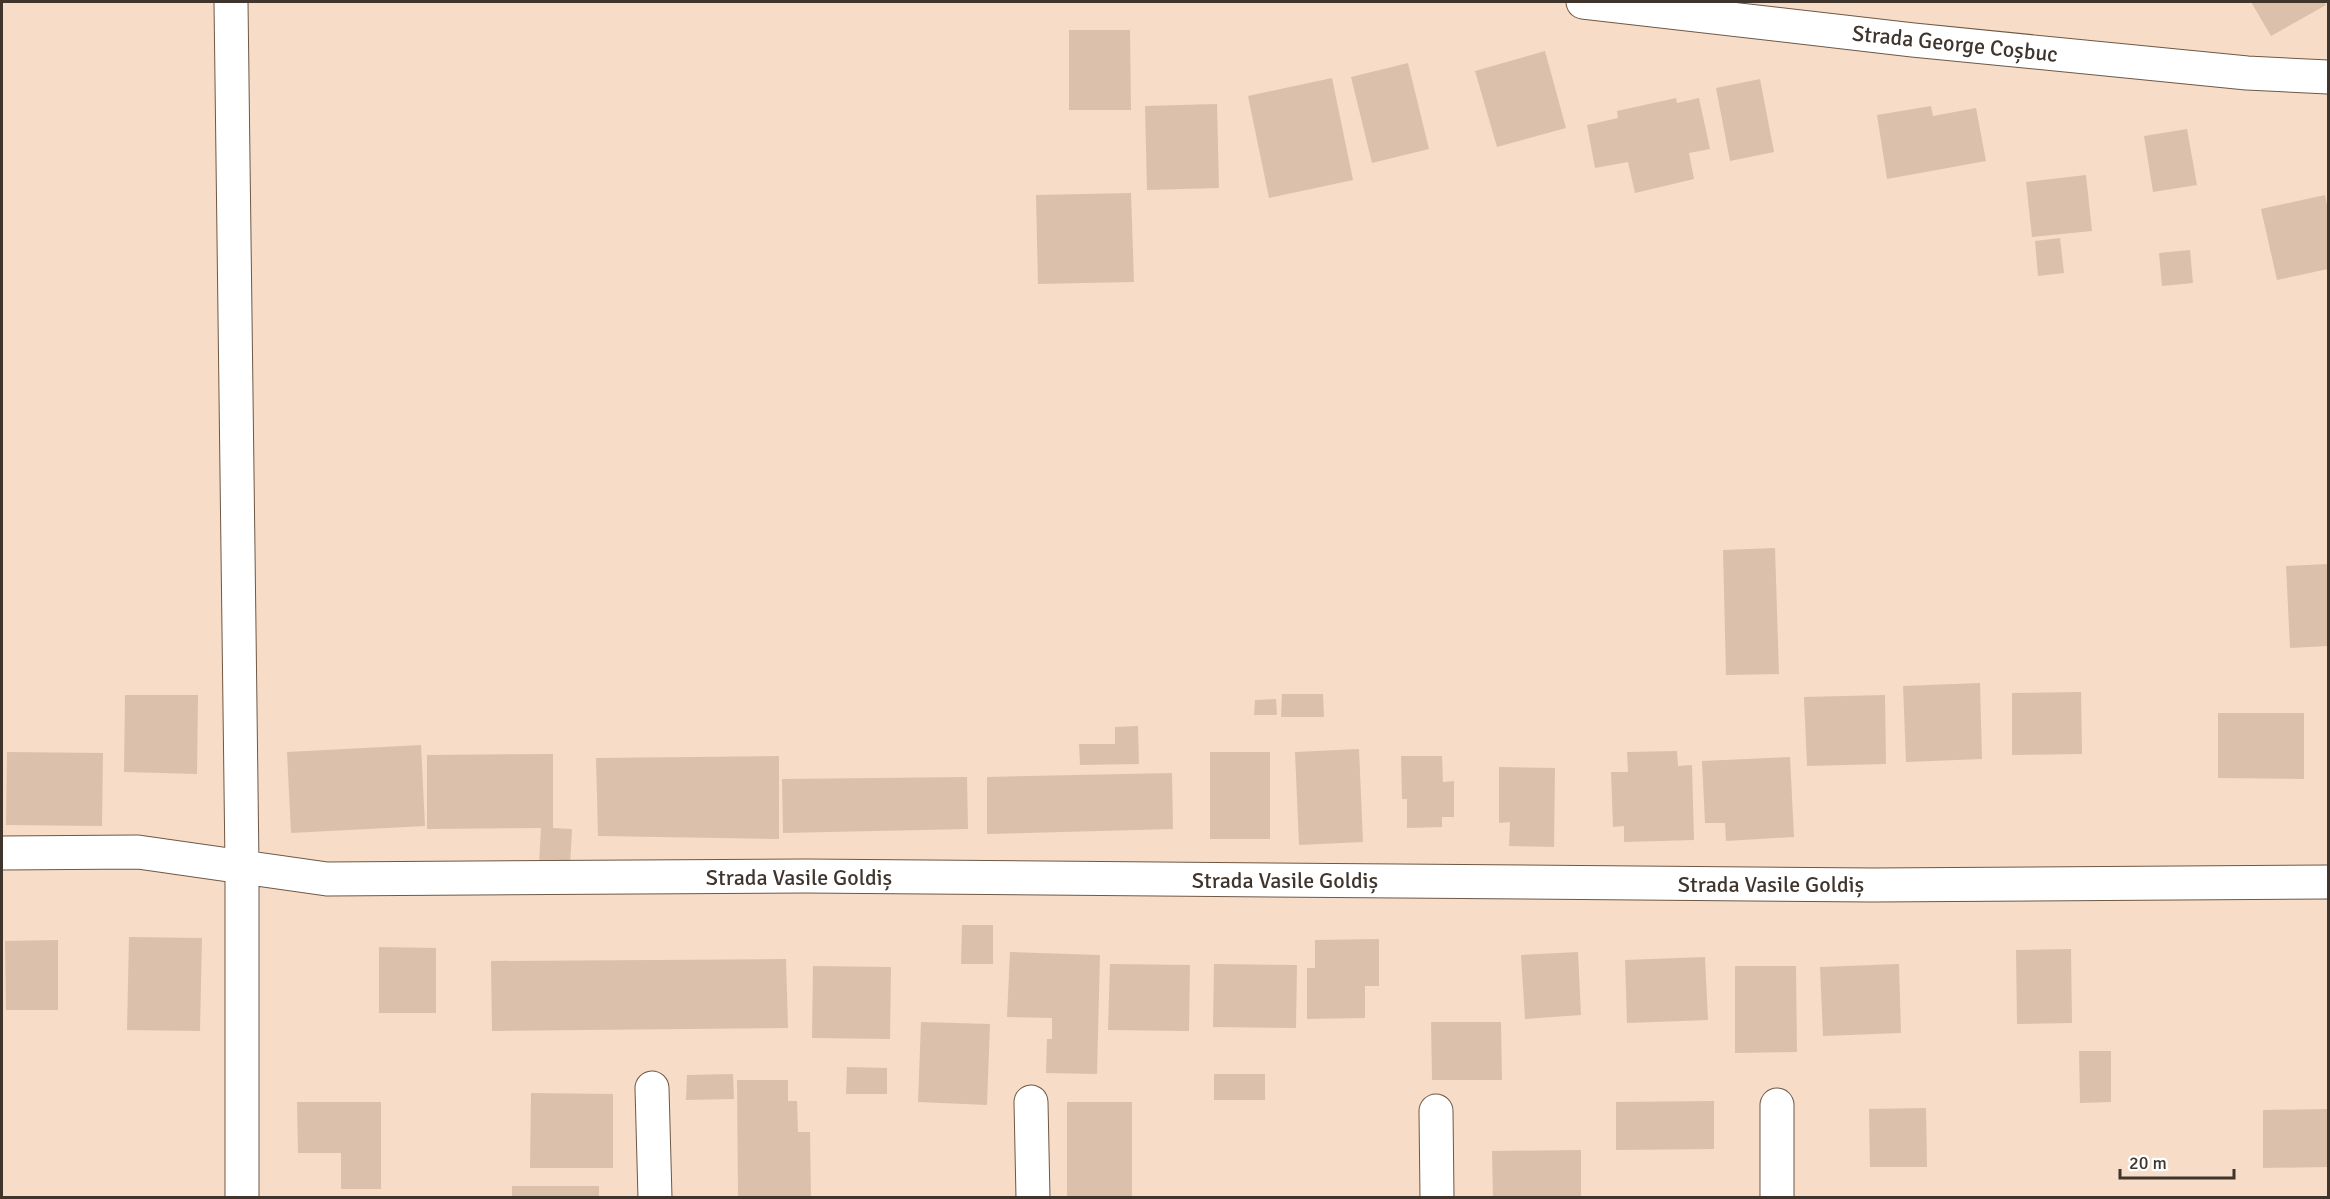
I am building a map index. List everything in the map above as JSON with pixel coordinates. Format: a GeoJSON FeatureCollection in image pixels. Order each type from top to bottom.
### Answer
{"type":"FeatureCollection","features":[{"type":"Feature","properties":{"kind":"street"},"geometry":{"type":"LineString","coordinates":[[231,2],[242,865],[242,1197]]}},
{"type":"Feature","properties":{"kind":"street","name":"Strada George Coșbuc"},"geometry":{"type":"LineString","coordinates":[[1583,2],[1984,47],[2247,73],[2328,77]]}},
{"type":"Feature","properties":{"kind":"street","name":"Strada Vasile Goldiș"},"geometry":{"type":"LineString","coordinates":[[2,853],[138,852],[242,865],[327,879],[805,876],[1861,885],[2328,882]]}},
{"type":"Feature","properties":{"kind":"street"},"geometry":{"type":"LineString","coordinates":[[652,1088],[655,1197]]}},
{"type":"Feature","properties":{"kind":"street"},"geometry":{"type":"LineString","coordinates":[[1031,1102],[1033,1197]]}},
{"type":"Feature","properties":{"kind":"street"},"geometry":{"type":"LineString","coordinates":[[1777,1105],[1777,1197]]}},
{"type":"Feature","properties":{"kind":"street"},"geometry":{"type":"LineString","coordinates":[[1436,1111],[1437,1197]]}},
{"type":"Feature","properties":{"kind":"building"},"geometry":{"type":"Polygon","coordinates":[[[2251,2],[2324,2],[2326,5],[2271,36],[2251,2]]]}},
{"type":"Feature","properties":{"kind":"building"},"geometry":{"type":"Polygon","coordinates":[[[1069,30],[1130,30],[1131,110],[1069,110],[1069,30]]]}},
{"type":"Feature","properties":{"kind":"building"},"geometry":{"type":"Polygon","coordinates":[[[1545,51],[1566,128],[1497,147],[1475,71],[1545,51]]]}},
{"type":"Feature","properties":{"kind":"building"},"geometry":{"type":"Polygon","coordinates":[[[1408,63],[1429,149],[1372,163],[1351,77],[1408,63]]]}},
{"type":"Feature","properties":{"kind":"building"},"geometry":{"type":"Polygon","coordinates":[[[1332,78],[1353,180],[1269,198],[1248,96],[1332,78]]]}},
{"type":"Feature","properties":{"kind":"building"},"geometry":{"type":"Polygon","coordinates":[[[1760,79],[1774,152],[1730,161],[1716,88],[1760,79]]]}},
{"type":"Feature","properties":{"kind":"building"},"geometry":{"type":"Polygon","coordinates":[[[1676,98],[1677,103],[1699,98],[1710,149],[1689,153],[1694,179],[1635,193],[1628,162],[1595,168],[1587,125],[1618,118],[1617,111],[1676,98]]]}},
{"type":"Feature","properties":{"kind":"building"},"geometry":{"type":"Polygon","coordinates":[[[1217,104],[1219,188],[1147,190],[1145,106],[1217,104]]]}},
{"type":"Feature","properties":{"kind":"building"},"geometry":{"type":"Polygon","coordinates":[[[1931,106],[1933,116],[1976,108],[1986,161],[1887,179],[1877,115],[1931,106]]]}},
{"type":"Feature","properties":{"kind":"building"},"geometry":{"type":"Polygon","coordinates":[[[2187,129],[2197,185],[2153,192],[2144,136],[2187,129]]]}},
{"type":"Feature","properties":{"kind":"building"},"geometry":{"type":"Polygon","coordinates":[[[2086,175],[2092,231],[2032,237],[2026,182],[2086,175]]]}},
{"type":"Feature","properties":{"kind":"building"},"geometry":{"type":"Polygon","coordinates":[[[1131,193],[1134,282],[1038,284],[1036,195],[1131,193]]]}},
{"type":"Feature","properties":{"kind":"building"},"geometry":{"type":"Polygon","coordinates":[[[2325,195],[2328,210],[2328,269],[2277,280],[2261,209],[2325,195]]]}},
{"type":"Feature","properties":{"kind":"building"},"geometry":{"type":"Polygon","coordinates":[[[2060,238],[2064,273],[2038,276],[2035,241],[2060,238]]]}},
{"type":"Feature","properties":{"kind":"building"},"geometry":{"type":"Polygon","coordinates":[[[2190,250],[2193,283],[2162,286],[2159,253],[2190,250]]]}},
{"type":"Feature","properties":{"kind":"building"},"geometry":{"type":"Polygon","coordinates":[[[1775,548],[1779,674],[1726,675],[1723,550],[1775,548]]]}},
{"type":"Feature","properties":{"kind":"building"},"geometry":{"type":"Polygon","coordinates":[[[2328,564],[2328,646],[2290,648],[2286,566],[2328,564]]]}},
{"type":"Feature","properties":{"kind":"building"},"geometry":{"type":"Polygon","coordinates":[[[1980,683],[1982,759],[1906,762],[1903,686],[1980,683]]]}},
{"type":"Feature","properties":{"kind":"building"},"geometry":{"type":"Polygon","coordinates":[[[2081,692],[2082,754],[2012,755],[2012,693],[2081,692]]]}},
{"type":"Feature","properties":{"kind":"building"},"geometry":{"type":"Polygon","coordinates":[[[1282,694],[1323,694],[1324,717],[1281,717],[1282,694]]]}},
{"type":"Feature","properties":{"kind":"building"},"geometry":{"type":"Polygon","coordinates":[[[125,695],[198,695],[197,774],[124,772],[125,695]]]}},
{"type":"Feature","properties":{"kind":"building"},"geometry":{"type":"Polygon","coordinates":[[[1885,695],[1886,764],[1807,766],[1804,697],[1885,695]]]}},
{"type":"Feature","properties":{"kind":"building"},"geometry":{"type":"Polygon","coordinates":[[[1276,699],[1277,715],[1254,715],[1255,700],[1276,699]]]}},
{"type":"Feature","properties":{"kind":"building"},"geometry":{"type":"Polygon","coordinates":[[[2218,713],[2304,713],[2304,779],[2218,778],[2218,713]]]}},
{"type":"Feature","properties":{"kind":"building"},"geometry":{"type":"Polygon","coordinates":[[[1138,726],[1139,764],[1080,765],[1079,744],[1115,744],[1115,727],[1138,726]]]}},
{"type":"Feature","properties":{"kind":"building"},"geometry":{"type":"Polygon","coordinates":[[[421,745],[425,826],[291,833],[287,752],[421,745]]]}},
{"type":"Feature","properties":{"kind":"building"},"geometry":{"type":"Polygon","coordinates":[[[1359,749],[1363,842],[1299,845],[1295,752],[1359,749]]]}},
{"type":"Feature","properties":{"kind":"building"},"geometry":{"type":"Polygon","coordinates":[[[1677,751],[1678,766],[1692,765],[1694,840],[1624,842],[1624,826],[1613,827],[1611,772],[1628,772],[1627,752],[1677,751]]]}},
{"type":"Feature","properties":{"kind":"building"},"geometry":{"type":"Polygon","coordinates":[[[7,752],[103,753],[102,826],[6,825],[7,752]]]}},
{"type":"Feature","properties":{"kind":"building"},"geometry":{"type":"Polygon","coordinates":[[[1210,752],[1270,752],[1270,839],[1210,839],[1210,752]]]}},
{"type":"Feature","properties":{"kind":"building"},"geometry":{"type":"Polygon","coordinates":[[[553,754],[553,828],[572,829],[570,867],[539,864],[541,828],[427,829],[427,755],[553,754]]]}},
{"type":"Feature","properties":{"kind":"building"},"geometry":{"type":"Polygon","coordinates":[[[779,756],[779,839],[598,836],[596,758],[779,756]]]}},
{"type":"Feature","properties":{"kind":"building"},"geometry":{"type":"Polygon","coordinates":[[[1401,756],[1442,756],[1443,782],[1454,781],[1454,817],[1442,817],[1442,827],[1407,828],[1407,799],[1402,799],[1401,756]]]}},
{"type":"Feature","properties":{"kind":"building"},"geometry":{"type":"Polygon","coordinates":[[[1790,757],[1794,837],[1726,841],[1725,823],[1705,823],[1702,761],[1790,757]]]}},
{"type":"Feature","properties":{"kind":"building"},"geometry":{"type":"Polygon","coordinates":[[[1499,767],[1555,768],[1554,847],[1509,846],[1510,822],[1499,823],[1499,767]]]}},
{"type":"Feature","properties":{"kind":"building"},"geometry":{"type":"Polygon","coordinates":[[[1172,773],[1173,829],[987,834],[987,777],[1172,773]]]}},
{"type":"Feature","properties":{"kind":"building"},"geometry":{"type":"Polygon","coordinates":[[[967,777],[968,829],[783,833],[782,779],[967,777]]]}},
{"type":"Feature","properties":{"kind":"building"},"geometry":{"type":"Polygon","coordinates":[[[962,925],[993,925],[993,964],[961,964],[962,925]]]}},
{"type":"Feature","properties":{"kind":"building"},"geometry":{"type":"Polygon","coordinates":[[[129,937],[202,938],[200,1031],[127,1030],[129,937]]]}},
{"type":"Feature","properties":{"kind":"building"},"geometry":{"type":"Polygon","coordinates":[[[1379,939],[1379,986],[1365,986],[1365,1018],[1307,1019],[1307,968],[1315,968],[1315,940],[1379,939]]]}},
{"type":"Feature","properties":{"kind":"building"},"geometry":{"type":"Polygon","coordinates":[[[58,940],[58,1010],[6,1010],[5,941],[58,940]]]}},
{"type":"Feature","properties":{"kind":"building"},"geometry":{"type":"Polygon","coordinates":[[[379,947],[436,948],[436,1013],[379,1013],[379,947]]]}},
{"type":"Feature","properties":{"kind":"building"},"geometry":{"type":"Polygon","coordinates":[[[2071,949],[2072,1023],[2017,1024],[2016,950],[2071,949]]]}},
{"type":"Feature","properties":{"kind":"building"},"geometry":{"type":"Polygon","coordinates":[[[1010,952],[1100,955],[1097,1074],[1046,1073],[1047,1039],[1052,1039],[1052,1018],[1007,1017],[1010,952]]]}},
{"type":"Feature","properties":{"kind":"building"},"geometry":{"type":"Polygon","coordinates":[[[1578,952],[1581,1015],[1525,1019],[1521,955],[1578,952]]]}},
{"type":"Feature","properties":{"kind":"building"},"geometry":{"type":"Polygon","coordinates":[[[1705,957],[1708,1020],[1627,1023],[1625,960],[1705,957]]]}},
{"type":"Feature","properties":{"kind":"building"},"geometry":{"type":"Polygon","coordinates":[[[786,959],[788,1028],[492,1031],[491,961],[786,959]]]}},
{"type":"Feature","properties":{"kind":"building"},"geometry":{"type":"Polygon","coordinates":[[[1110,964],[1190,965],[1189,1031],[1108,1030],[1110,964]]]}},
{"type":"Feature","properties":{"kind":"building"},"geometry":{"type":"Polygon","coordinates":[[[1214,964],[1297,965],[1296,1028],[1213,1027],[1214,964]]]}},
{"type":"Feature","properties":{"kind":"building"},"geometry":{"type":"Polygon","coordinates":[[[1899,964],[1901,1033],[1823,1036],[1820,967],[1899,964]]]}},
{"type":"Feature","properties":{"kind":"building"},"geometry":{"type":"Polygon","coordinates":[[[813,966],[891,967],[890,1039],[812,1038],[813,966]]]}},
{"type":"Feature","properties":{"kind":"building"},"geometry":{"type":"Polygon","coordinates":[[[1735,966],[1796,966],[1797,1052],[1735,1053],[1735,966]]]}},
{"type":"Feature","properties":{"kind":"building"},"geometry":{"type":"Polygon","coordinates":[[[921,1022],[990,1024],[987,1105],[918,1102],[921,1022]]]}},
{"type":"Feature","properties":{"kind":"building"},"geometry":{"type":"Polygon","coordinates":[[[1431,1022],[1501,1022],[1502,1080],[1432,1080],[1431,1022]]]}},
{"type":"Feature","properties":{"kind":"building"},"geometry":{"type":"Polygon","coordinates":[[[2079,1051],[2111,1051],[2111,1102],[2080,1103],[2079,1051]]]}},
{"type":"Feature","properties":{"kind":"building"},"geometry":{"type":"Polygon","coordinates":[[[847,1067],[887,1068],[887,1094],[846,1094],[847,1067]]]}},
{"type":"Feature","properties":{"kind":"building"},"geometry":{"type":"Polygon","coordinates":[[[733,1074],[734,1099],[686,1100],[687,1075],[733,1074]]]}},
{"type":"Feature","properties":{"kind":"building"},"geometry":{"type":"Polygon","coordinates":[[[1214,1074],[1265,1074],[1265,1100],[1214,1100],[1214,1074]]]}},
{"type":"Feature","properties":{"kind":"building"},"geometry":{"type":"Polygon","coordinates":[[[737,1080],[788,1080],[788,1101],[797,1101],[798,1132],[810,1132],[811,1198],[738,1198],[737,1080]]]}},
{"type":"Feature","properties":{"kind":"building"},"geometry":{"type":"Polygon","coordinates":[[[531,1093],[613,1094],[613,1168],[530,1168],[531,1093]]]}},
{"type":"Feature","properties":{"kind":"building"},"geometry":{"type":"Polygon","coordinates":[[[1714,1101],[1714,1149],[1616,1150],[1616,1102],[1714,1101]]]}},
{"type":"Feature","properties":{"kind":"building"},"geometry":{"type":"Polygon","coordinates":[[[297,1102],[381,1102],[381,1189],[341,1189],[341,1153],[298,1153],[297,1102]]]}},
{"type":"Feature","properties":{"kind":"building"},"geometry":{"type":"Polygon","coordinates":[[[1067,1102],[1132,1102],[1132,1198],[1067,1198],[1067,1102]]]}},
{"type":"Feature","properties":{"kind":"building"},"geometry":{"type":"Polygon","coordinates":[[[1926,1108],[1927,1167],[1870,1167],[1869,1109],[1926,1108]]]}},
{"type":"Feature","properties":{"kind":"building"},"geometry":{"type":"Polygon","coordinates":[[[2328,1109],[2328,1167],[2263,1168],[2263,1110],[2328,1109]]]}},
{"type":"Feature","properties":{"kind":"building"},"geometry":{"type":"Polygon","coordinates":[[[1581,1150],[1581,1198],[1493,1198],[1492,1151],[1581,1150]]]}},
{"type":"Feature","properties":{"kind":"building"},"geometry":{"type":"Polygon","coordinates":[[[512,1186],[599,1186],[599,1198],[512,1198],[512,1186]]]}}]}
